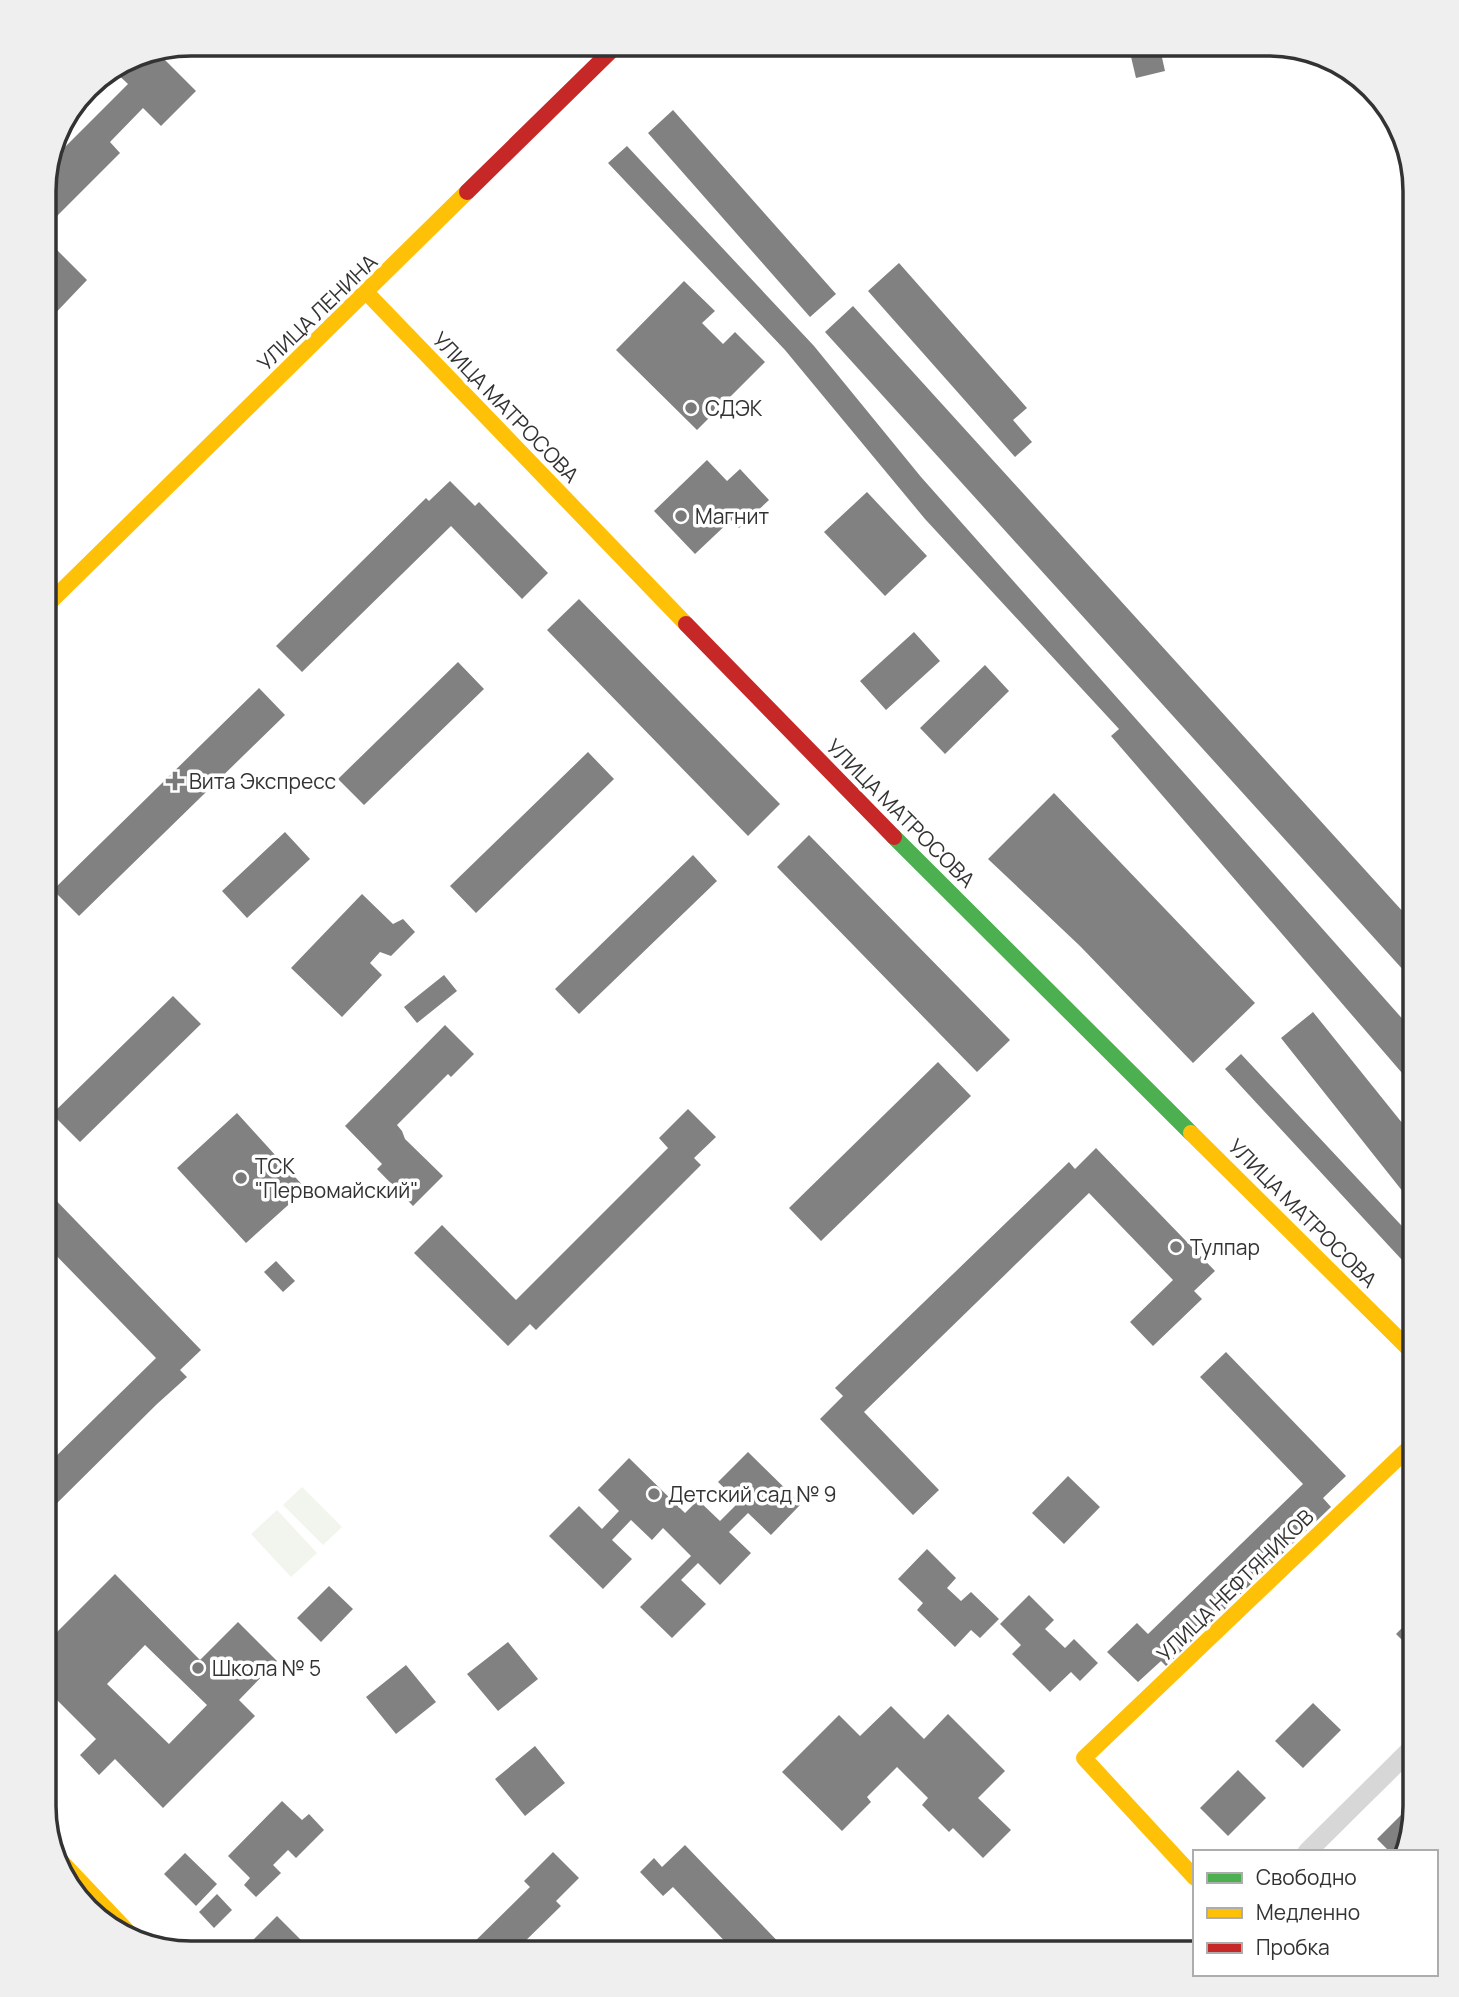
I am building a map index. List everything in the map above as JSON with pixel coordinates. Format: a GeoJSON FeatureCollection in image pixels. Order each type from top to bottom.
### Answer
{"type":"FeatureCollection","features":[{"type":"Feature","properties":{"kind":"street","name":"УЛИЦА ЛЕНИНА"},"geometry":{"type":"LineString","coordinates":[[56,596],[606,56]]}},
{"type":"Feature","properties":{"kind":"street","name":"УЛИЦА МАТРОСОВА"},"geometry":{"type":"LineString","coordinates":[[367,293],[839,782],[1403,1342]]}},
{"type":"Feature","properties":{"kind":"street","name":"УЛИЦА НЕФТЯНИКОВ"},"geometry":{"type":"LineString","coordinates":[[1193,1876],[1084,1758],[1403,1454]]}},
{"type":"Feature","properties":{"kind":"street"},"geometry":{"type":"LineString","coordinates":[[1309,1850],[1403,1757]]}},
{"type":"Feature","properties":{"kind":"street"},"geometry":{"type":"LineString","coordinates":[[76,1877],[113,1916]]}},
{"type":"Feature","properties":{"kind":"shaded area"},"geometry":{"type":"Polygon","coordinates":[[[302,1487],[342,1527],[323,1545],[283,1505],[302,1487]]]}},
{"type":"Feature","properties":{"kind":"shaded area"},"geometry":{"type":"Polygon","coordinates":[[[277,1510],[317,1553],[291,1577],[251,1534],[277,1510]]]}},
{"type":"Feature","properties":{"kind":"building"},"geometry":{"type":"Polygon","coordinates":[[[1131,56],[1162,56],[1165,71],[1136,78],[1131,56]]]}},
{"type":"Feature","properties":{"kind":"building"},"geometry":{"type":"Polygon","coordinates":[[[164,59],[196,91],[161,126],[143,108],[110,142],[120,153],[56,217],[56,182],[63,149],[128,84],[120,76],[147,63],[164,59]]]}},
{"type":"Feature","properties":{"kind":"building"},"geometry":{"type":"Polygon","coordinates":[[[673,110],[836,294],[810,317],[648,133],[673,110]]]}},
{"type":"Feature","properties":{"kind":"building"},"geometry":{"type":"Polygon","coordinates":[[[627,146],[814,346],[921,477],[1403,1019],[1403,1074],[1111,736],[1119,729],[925,519],[785,350],[608,163],[627,146]]]}},
{"type":"Feature","properties":{"kind":"building"},"geometry":{"type":"Polygon","coordinates":[[[56,249],[87,280],[56,313],[56,249]]]}},
{"type":"Feature","properties":{"kind":"building"},"geometry":{"type":"Polygon","coordinates":[[[899,263],[1027,408],[1013,420],[1032,442],[1015,457],[868,291],[899,263]]]}},
{"type":"Feature","properties":{"kind":"building"},"geometry":{"type":"Polygon","coordinates":[[[684,281],[715,311],[702,323],[723,344],[735,332],[765,362],[697,430],[616,350],[684,281]]]}},
{"type":"Feature","properties":{"kind":"building"},"geometry":{"type":"Polygon","coordinates":[[[853,306],[1403,912],[1403,970],[825,332],[853,306]]]}},
{"type":"Feature","properties":{"kind":"building"},"geometry":{"type":"Polygon","coordinates":[[[707,460],[727,481],[740,469],[769,500],[739,528],[731,520],[695,554],[654,511],[707,460]]]}},
{"type":"Feature","properties":{"kind":"building"},"geometry":{"type":"Polygon","coordinates":[[[450,481],[475,506],[479,502],[548,573],[522,599],[451,526],[302,672],[276,646],[426,498],[429,501],[450,481]]]}},
{"type":"Feature","properties":{"kind":"building"},"geometry":{"type":"Polygon","coordinates":[[[867,492],[927,556],[885,596],[824,532],[867,492]]]}},
{"type":"Feature","properties":{"kind":"building"},"geometry":{"type":"Polygon","coordinates":[[[579,599],[780,804],[748,836],[547,630],[579,599]]]}},
{"type":"Feature","properties":{"kind":"building"},"geometry":{"type":"Polygon","coordinates":[[[914,632],[940,661],[886,710],[860,681],[914,632]]]}},
{"type":"Feature","properties":{"kind":"building"},"geometry":{"type":"Polygon","coordinates":[[[458,662],[484,689],[364,805],[338,779],[458,662]]]}},
{"type":"Feature","properties":{"kind":"building"},"geometry":{"type":"Polygon","coordinates":[[[985,665],[1009,691],[945,754],[920,728],[985,665]]]}},
{"type":"Feature","properties":{"kind":"building"},"geometry":{"type":"Polygon","coordinates":[[[259,688],[285,715],[79,916],[56,893],[56,887],[259,688]]]}},
{"type":"Feature","properties":{"kind":"building"},"geometry":{"type":"Polygon","coordinates":[[[588,752],[614,779],[476,913],[450,886],[588,752]]]}},
{"type":"Feature","properties":{"kind":"building"},"geometry":{"type":"Polygon","coordinates":[[[1054,793],[1255,1003],[1193,1063],[1080,946],[988,859],[1054,793]]]}},
{"type":"Feature","properties":{"kind":"building"},"geometry":{"type":"Polygon","coordinates":[[[285,832],[310,859],[247,918],[222,891],[285,832]]]}},
{"type":"Feature","properties":{"kind":"building"},"geometry":{"type":"Polygon","coordinates":[[[809,835],[1010,1040],[977,1072],[777,867],[809,835]]]}},
{"type":"Feature","properties":{"kind":"building"},"geometry":{"type":"Polygon","coordinates":[[[693,855],[717,881],[579,1014],[555,989],[693,855]]]}},
{"type":"Feature","properties":{"kind":"building"},"geometry":{"type":"Polygon","coordinates":[[[362,894],[393,924],[403,919],[415,932],[391,956],[380,952],[370,963],[382,975],[342,1017],[291,968],[362,894]]]}},
{"type":"Feature","properties":{"kind":"building"},"geometry":{"type":"Polygon","coordinates":[[[444,975],[457,991],[417,1023],[404,1007],[444,975]]]}},
{"type":"Feature","properties":{"kind":"building"},"geometry":{"type":"Polygon","coordinates":[[[173,996],[201,1024],[80,1142],[56,1118],[56,1110],[173,996]]]}},
{"type":"Feature","properties":{"kind":"building"},"geometry":{"type":"Polygon","coordinates":[[[1313,1012],[1403,1124],[1403,1192],[1281,1038],[1313,1012]]]}},
{"type":"Feature","properties":{"kind":"building"},"geometry":{"type":"Polygon","coordinates":[[[445,1025],[474,1054],[451,1077],[448,1074],[397,1125],[405,1139],[443,1176],[413,1206],[377,1169],[382,1164],[345,1126],[445,1025]]]}},
{"type":"Feature","properties":{"kind":"building"},"geometry":{"type":"Polygon","coordinates":[[[1241,1054],[1403,1227],[1403,1261],[1225,1069],[1241,1054]]]}},
{"type":"Feature","properties":{"kind":"building"},"geometry":{"type":"Polygon","coordinates":[[[938,1062],[971,1096],[821,1241],[789,1208],[938,1062]]]}},
{"type":"Feature","properties":{"kind":"building"},"geometry":{"type":"Polygon","coordinates":[[[688,1109],[716,1137],[694,1158],[701,1165],[536,1330],[530,1324],[508,1346],[414,1253],[442,1225],[516,1300],[668,1148],[659,1138],[688,1109]]]}},
{"type":"Feature","properties":{"kind":"building","name":"ТСК \"Первомайский\""},"geometry":{"type":"Polygon","coordinates":[[[237,1113],[306,1189],[246,1243],[177,1168],[237,1113]]]}},
{"type":"Feature","properties":{"kind":"building"},"geometry":{"type":"Polygon","coordinates":[[[1096,1148],[1215,1271],[1194,1291],[1202,1299],[1153,1346],[1130,1322],[1173,1280],[1089,1193],[864,1412],[939,1490],[913,1515],[820,1419],[843,1396],[835,1388],[1069,1162],[1075,1169],[1096,1148]]]}},
{"type":"Feature","properties":{"kind":"building"},"geometry":{"type":"Polygon","coordinates":[[[56,1200],[201,1350],[180,1370],[187,1377],[56,1504],[56,1456],[156,1358],[56,1255],[56,1200]]]}},
{"type":"Feature","properties":{"kind":"building"},"geometry":{"type":"Polygon","coordinates":[[[276,1261],[295,1281],[283,1292],[264,1272],[276,1261]]]}},
{"type":"Feature","properties":{"kind":"building"},"geometry":{"type":"Polygon","coordinates":[[[1226,1352],[1346,1476],[1323,1498],[1331,1507],[1166,1666],[1161,1661],[1138,1682],[1107,1652],[1137,1623],[1148,1634],[1303,1484],[1200,1377],[1226,1352]]]}},
{"type":"Feature","properties":{"kind":"building"},"geometry":{"type":"Polygon","coordinates":[[[748,1452],[801,1504],[771,1535],[748,1513],[729,1532],[751,1553],[720,1585],[698,1563],[681,1580],[706,1604],[672,1638],[640,1607],[691,1556],[663,1528],[652,1540],[631,1520],[612,1540],[632,1559],[603,1589],[549,1536],[579,1506],[602,1529],[619,1511],[598,1490],[629,1458],[685,1513],[698,1500],[720,1521],[739,1502],[718,1482],[748,1452]]]}},
{"type":"Feature","properties":{"kind":"building"},"geometry":{"type":"Polygon","coordinates":[[[1068,1476],[1100,1507],[1064,1544],[1032,1513],[1068,1476]]]}},
{"type":"Feature","properties":{"kind":"building"},"geometry":{"type":"Polygon","coordinates":[[[927,1549],[956,1578],[947,1588],[961,1601],[971,1592],[999,1619],[980,1638],[971,1630],[955,1647],[917,1610],[923,1603],[898,1579],[927,1549]]]}},
{"type":"Feature","properties":{"kind":"building"},"geometry":{"type":"Polygon","coordinates":[[[115,1574],[200,1660],[238,1622],[277,1661],[239,1700],[255,1716],[163,1808],[115,1759],[99,1775],[80,1755],[96,1739],[56,1699],[56,1633],[115,1574]],[[145,1645],[107,1684],[169,1744],[207,1705],[145,1645]]]}},
{"type":"Feature","properties":{"kind":"building"},"geometry":{"type":"Polygon","coordinates":[[[329,1586],[353,1609],[321,1642],[297,1618],[329,1586]]]}},
{"type":"Feature","properties":{"kind":"building"},"geometry":{"type":"Polygon","coordinates":[[[1029,1595],[1054,1620],[1045,1629],[1065,1648],[1074,1639],[1098,1663],[1080,1681],[1071,1672],[1050,1692],[1012,1654],[1021,1645],[1000,1624],[1029,1595]]]}},
{"type":"Feature","properties":{"kind":"building"},"geometry":{"type":"Polygon","coordinates":[[[1403,1627],[1403,1641],[1396,1634],[1403,1627]]]}},
{"type":"Feature","properties":{"kind":"building"},"geometry":{"type":"Polygon","coordinates":[[[508,1642],[538,1679],[498,1711],[467,1674],[508,1642]]]}},
{"type":"Feature","properties":{"kind":"building"},"geometry":{"type":"Polygon","coordinates":[[[406,1665],[436,1702],[396,1734],[366,1697],[406,1665]]]}},
{"type":"Feature","properties":{"kind":"building"},"geometry":{"type":"Polygon","coordinates":[[[1313,1703],[1341,1730],[1303,1768],[1275,1741],[1313,1703]]]}},
{"type":"Feature","properties":{"kind":"building"},"geometry":{"type":"Polygon","coordinates":[[[891,1706],[924,1739],[948,1714],[1005,1771],[978,1798],[1011,1830],[983,1858],[953,1828],[949,1832],[922,1805],[928,1798],[897,1767],[867,1797],[871,1802],[842,1831],[782,1772],[839,1715],[860,1736],[891,1706]]]}},
{"type":"Feature","properties":{"kind":"building"},"geometry":{"type":"Polygon","coordinates":[[[535,1746],[565,1783],[525,1816],[495,1779],[535,1746]]]}},
{"type":"Feature","properties":{"kind":"building"},"geometry":{"type":"Polygon","coordinates":[[[1238,1770],[1266,1798],[1228,1836],[1200,1808],[1238,1770]]]}},
{"type":"Feature","properties":{"kind":"building"},"geometry":{"type":"Polygon","coordinates":[[[282,1801],[302,1820],[309,1814],[324,1830],[296,1858],[288,1850],[273,1865],[281,1873],[256,1897],[244,1885],[250,1878],[228,1856],[282,1801]]]}},
{"type":"Feature","properties":{"kind":"building"},"geometry":{"type":"Polygon","coordinates":[[[1403,1813],[1395,1850],[1388,1850],[1377,1839],[1403,1813]]]}},
{"type":"Feature","properties":{"kind":"building"},"geometry":{"type":"Polygon","coordinates":[[[685,1845],[777,1941],[725,1941],[673,1887],[663,1896],[640,1872],[654,1858],[662,1867],[685,1845]]]}},
{"type":"Feature","properties":{"kind":"building"},"geometry":{"type":"Polygon","coordinates":[[[553,1852],[579,1878],[556,1901],[561,1906],[525,1941],[475,1941],[530,1887],[524,1881],[553,1852]]]}},
{"type":"Feature","properties":{"kind":"building"},"geometry":{"type":"Polygon","coordinates":[[[185,1853],[217,1884],[196,1906],[164,1874],[185,1853]]]}},
{"type":"Feature","properties":{"kind":"building"},"geometry":{"type":"Polygon","coordinates":[[[217,1894],[232,1910],[214,1928],[199,1912],[217,1894]]]}},
{"type":"Feature","properties":{"kind":"building"},"geometry":{"type":"Polygon","coordinates":[[[277,1916],[302,1941],[252,1941],[277,1916]]]}},
{"type":"Feature","properties":{"kind":"traffic: fast"},"geometry":{"type":"LineString","coordinates":[[894,837],[1191,1133]]}},
{"type":"Feature","properties":{"kind":"traffic: slow"},"geometry":{"type":"LineString","coordinates":[[56,596],[467,192]]}},
{"type":"Feature","properties":{"kind":"traffic: slow"},"geometry":{"type":"LineString","coordinates":[[367,293],[686,624]]}},
{"type":"Feature","properties":{"kind":"traffic: slow"},"geometry":{"type":"LineString","coordinates":[[1191,1133],[1403,1343]]}},
{"type":"Feature","properties":{"kind":"traffic: slow"},"geometry":{"type":"LineString","coordinates":[[1193,1876],[1084,1758],[1403,1453]]}},
{"type":"Feature","properties":{"kind":"traffic: slow"},"geometry":{"type":"LineString","coordinates":[[76,1877],[113,1916]]}},
{"type":"Feature","properties":{"kind":"traffic: jam"},"geometry":{"type":"LineString","coordinates":[[467,192],[606,56]]}},
{"type":"Feature","properties":{"kind":"traffic: jam"},"geometry":{"type":"LineString","coordinates":[[686,624],[894,837]]}},
{"type":"Feature","properties":{"kind":"place","name":"СДЭК"},"geometry":{"type":"Point","coordinates":[691,408]}},
{"type":"Feature","properties":{"kind":"place","name":"Магнит"},"geometry":{"type":"Point","coordinates":[681,516]}},
{"type":"Feature","properties":{"kind":"place","name":"Вита Экспресс"},"geometry":{"type":"Point","coordinates":[175,781]}},
{"type":"Feature","properties":{"kind":"place","name":"ТСК \"Первомайский\""},"geometry":{"type":"Point","coordinates":[241,1178]}},
{"type":"Feature","properties":{"kind":"place","name":"Тулпар"},"geometry":{"type":"Point","coordinates":[1176,1247]}},
{"type":"Feature","properties":{"kind":"place","name":"Детский сад № 9"},"geometry":{"type":"Point","coordinates":[654,1494]}},
{"type":"Feature","properties":{"kind":"place","name":"Школа № 5"},"geometry":{"type":"Point","coordinates":[198,1668]}}]}
